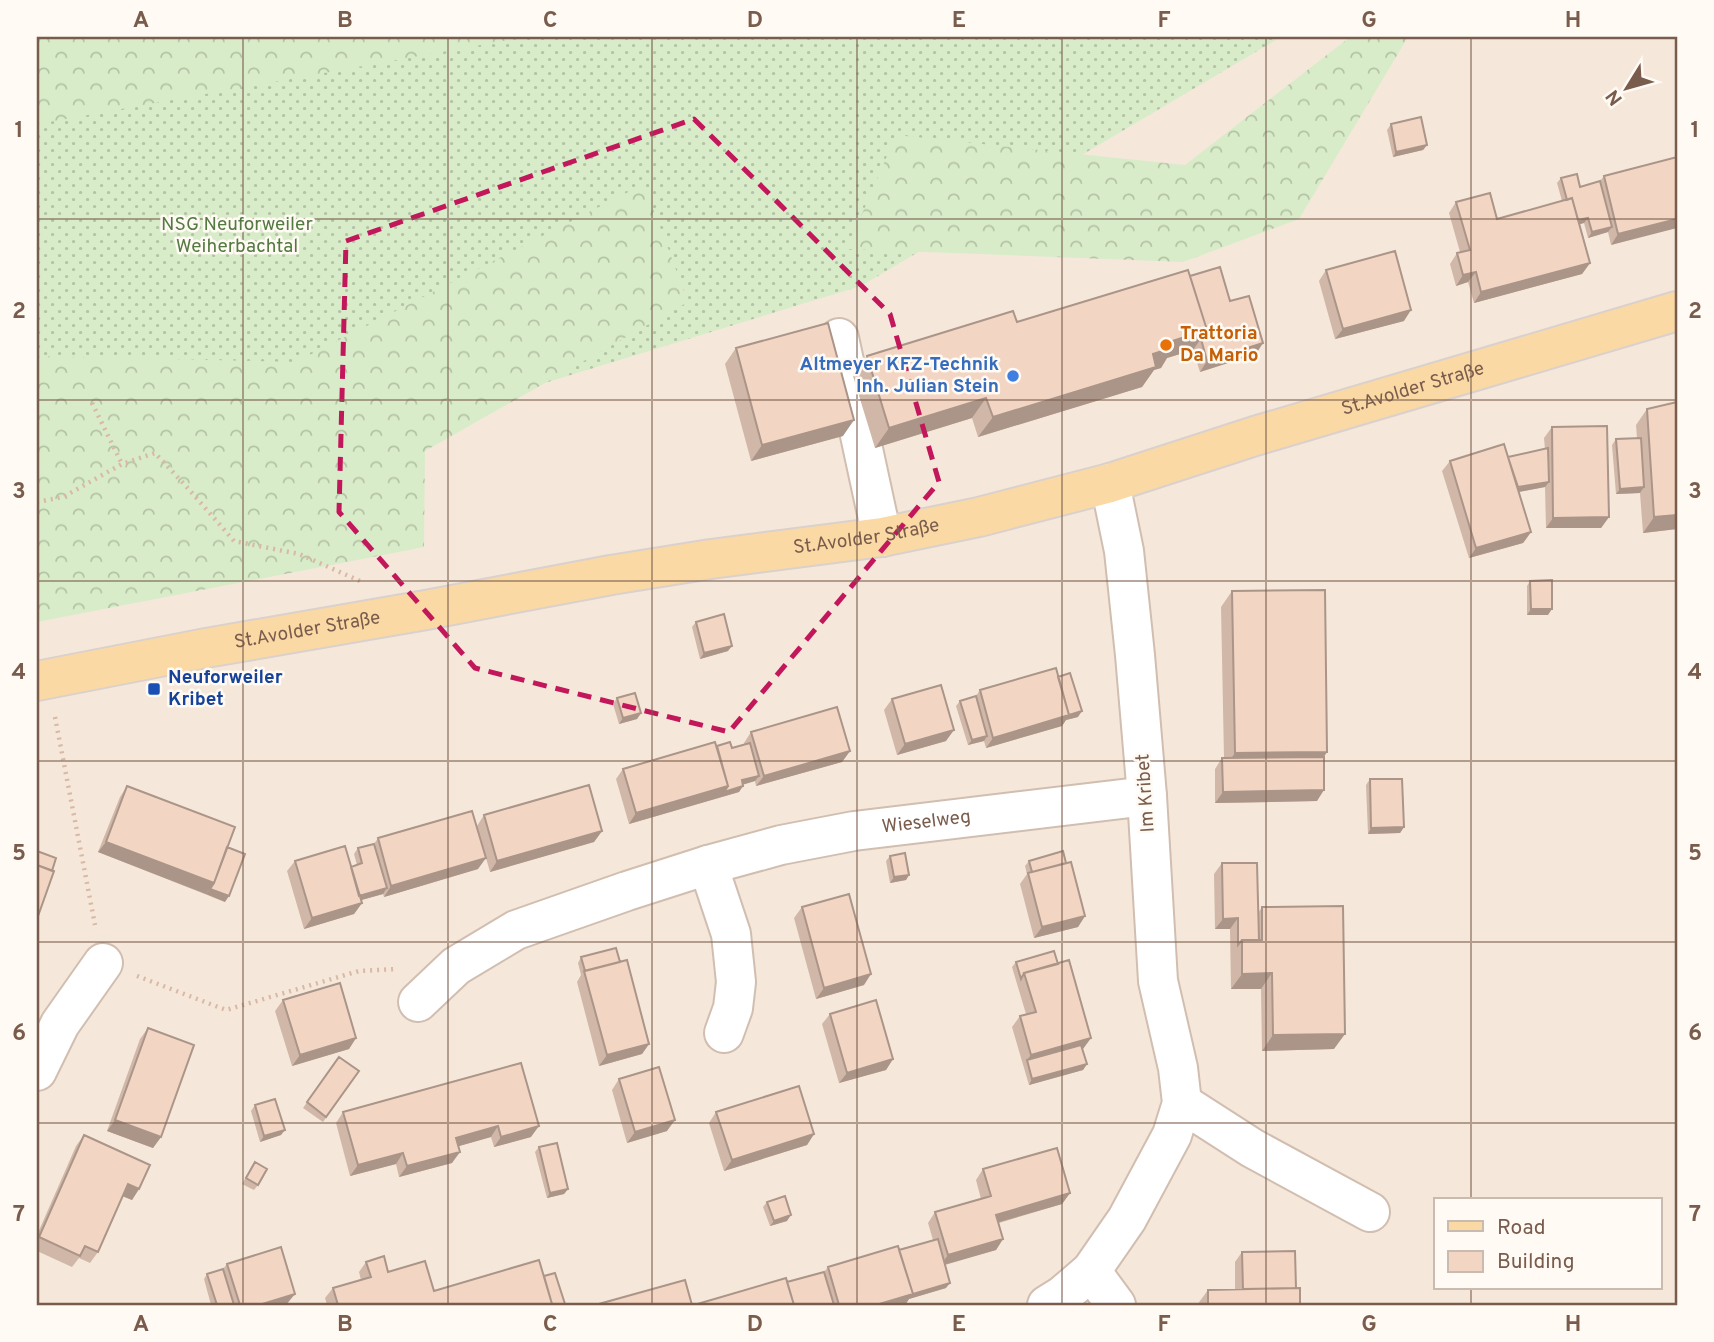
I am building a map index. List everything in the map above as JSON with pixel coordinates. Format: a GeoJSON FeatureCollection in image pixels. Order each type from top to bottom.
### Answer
{"type":"FeatureCollection","features":[{"type":"Feature","properties":{"kind":"main road","name":"St.Avolder Straße"},"geometry":{"type":"LineString","coordinates":[[41,680],[611,575],[882,537],[979,517],[1110,483],[1255,436],[1677,311]]}},
{"type":"Feature","properties":{"kind":"street"},"geometry":{"type":"LineString","coordinates":[[839,338],[882,537]]}},
{"type":"Feature","properties":{"kind":"street","name":"Im Kribet"},"geometry":{"type":"LineString","coordinates":[[1047,1305],[1091,1271],[1127,1219],[1172,1135],[1182,1103],[1178,1068],[1158,981],[1135,655],[1124,551],[1110,483]]}},
{"type":"Feature","properties":{"kind":"street","name":"Wieselweg"},"geometry":{"type":"LineString","coordinates":[[418,1002],[456,966],[516,930],[708,865],[781,845],[853,831],[1147,796]]}},
{"type":"Feature","properties":{"kind":"street"},"geometry":{"type":"LineString","coordinates":[[708,865],[731,934],[736,982],[733,1008],[724,1033]]}},
{"type":"Feature","properties":{"kind":"street"},"geometry":{"type":"LineString","coordinates":[[37,1071],[60,1024],[103,964]]}},
{"type":"Feature","properties":{"kind":"street"},"geometry":{"type":"LineString","coordinates":[[1182,1103],[1252,1148],[1370,1212]]}},
{"type":"Feature","properties":{"kind":"street"},"geometry":{"type":"LineString","coordinates":[[1091,1271],[1116,1305]]}},
{"type":"Feature","properties":{"kind":"path"},"geometry":{"type":"LineString","coordinates":[[92,403],[122,464]]}},
{"type":"Feature","properties":{"kind":"path"},"geometry":{"type":"LineString","coordinates":[[37,502],[64,496],[122,464],[155,453],[234,541],[299,554],[362,582]]}},
{"type":"Feature","properties":{"kind":"path"},"geometry":{"type":"LineString","coordinates":[[41,680],[56,722],[103,964],[226,1010],[359,971],[456,966]]}},
{"type":"Feature","properties":{"kind":"highlighted area"},"geometry":{"type":"Polygon","coordinates":[[[694,119],[890,314],[939,482],[729,732],[475,668],[339,512],[346,241],[694,119]]]}},
{"type":"Feature","properties":{"kind":"shaded area"},"geometry":{"type":"Polygon","coordinates":[[[785,37],[1677,37],[1677,1305],[37,1305],[37,349],[785,37]]]}},
{"type":"Feature","properties":{"kind":"green space","name":"NSG Neuforweiler Weiherbachtal"},"geometry":{"type":"Polygon","coordinates":[[[37,37],[1281,37],[861,286],[440,415],[37,457],[37,37]]]}},
{"type":"Feature","properties":{"kind":"green space"},"geometry":{"type":"Polygon","coordinates":[[[37,37],[526,37],[37,124],[37,37]]]}},
{"type":"Feature","properties":{"kind":"green space"},"geometry":{"type":"Polygon","coordinates":[[[1350,37],[1408,37],[1299,219],[1183,262],[847,249],[896,135],[1185,165],[1350,37]]]}},
{"type":"Feature","properties":{"kind":"green space"},"geometry":{"type":"Polygon","coordinates":[[[644,184],[688,302],[425,451],[424,547],[37,622],[37,356],[296,362],[644,184]]]}},
{"type":"Feature","properties":{"kind":"building"},"geometry":{"type":"Polygon","coordinates":[[[1421,117],[1427,145],[1396,152],[1391,124],[1421,117]]]}},
{"type":"Feature","properties":{"kind":"building"},"geometry":{"type":"Polygon","coordinates":[[[1677,157],[1677,219],[1618,234],[1604,176],[1677,157]]]}},
{"type":"Feature","properties":{"kind":"building"},"geometry":{"type":"Polygon","coordinates":[[[1577,174],[1580,187],[1600,181],[1612,227],[1592,232],[1588,218],[1578,220],[1572,198],[1567,200],[1561,178],[1577,174]]]}},
{"type":"Feature","properties":{"kind":"building"},"geometry":{"type":"Polygon","coordinates":[[[1490,193],[1497,219],[1572,198],[1590,263],[1481,292],[1476,272],[1463,275],[1457,253],[1470,250],[1456,202],[1490,193]]]}},
{"type":"Feature","properties":{"kind":"building"},"geometry":{"type":"Polygon","coordinates":[[[1395,251],[1411,310],[1343,329],[1326,270],[1395,251]]]}},
{"type":"Feature","properties":{"kind":"building"},"geometry":{"type":"Polygon","coordinates":[[[1220,267],[1230,301],[1249,296],[1263,343],[1207,361],[1201,339],[1207,330],[1190,276],[1220,267]]]}},
{"type":"Feature","properties":{"kind":"building"},"geometry":{"type":"Polygon","coordinates":[[[1188,270],[1207,330],[1172,341],[1175,347],[1153,354],[1156,367],[993,417],[986,398],[889,428],[867,356],[1013,311],[1017,322],[1188,270]]]}},
{"type":"Feature","properties":{"kind":"building"},"geometry":{"type":"Polygon","coordinates":[[[828,323],[854,420],[762,445],[736,348],[828,323]]]}},
{"type":"Feature","properties":{"kind":"building"},"geometry":{"type":"Polygon","coordinates":[[[1677,402],[1677,515],[1654,517],[1647,409],[1677,402]]]}},
{"type":"Feature","properties":{"kind":"building"},"geometry":{"type":"Polygon","coordinates":[[[1607,426],[1609,517],[1553,518],[1552,427],[1607,426]]]}},
{"type":"Feature","properties":{"kind":"building"},"geometry":{"type":"Polygon","coordinates":[[[1641,438],[1644,487],[1620,489],[1616,439],[1641,438]]]}},
{"type":"Feature","properties":{"kind":"building"},"geometry":{"type":"Polygon","coordinates":[[[1504,444],[1531,532],[1476,548],[1450,461],[1504,444]]]}},
{"type":"Feature","properties":{"kind":"building"},"geometry":{"type":"Polygon","coordinates":[[[1548,448],[1549,482],[1518,487],[1508,457],[1548,448]]]}},
{"type":"Feature","properties":{"kind":"building"},"geometry":{"type":"Polygon","coordinates":[[[1552,580],[1552,609],[1531,609],[1530,581],[1552,580]]]}},
{"type":"Feature","properties":{"kind":"building"},"geometry":{"type":"Polygon","coordinates":[[[1325,590],[1327,752],[1235,753],[1232,591],[1325,590]]]}},
{"type":"Feature","properties":{"kind":"building"},"geometry":{"type":"Polygon","coordinates":[[[724,614],[732,646],[704,653],[696,622],[724,614]]]}},
{"type":"Feature","properties":{"kind":"building"},"geometry":{"type":"Polygon","coordinates":[[[1056,668],[1069,715],[993,738],[980,690],[1056,668]]]}},
{"type":"Feature","properties":{"kind":"building"},"geometry":{"type":"Polygon","coordinates":[[[1070,673],[1082,711],[1069,715],[1058,677],[1070,673]]]}},
{"type":"Feature","properties":{"kind":"building"},"geometry":{"type":"Polygon","coordinates":[[[941,685],[954,730],[905,744],[892,699],[941,685]]]}},
{"type":"Feature","properties":{"kind":"building"},"geometry":{"type":"Polygon","coordinates":[[[635,693],[641,713],[623,718],[617,698],[635,693]]]}},
{"type":"Feature","properties":{"kind":"building"},"geometry":{"type":"Polygon","coordinates":[[[976,696],[987,736],[972,740],[960,701],[976,696]]]}},
{"type":"Feature","properties":{"kind":"building"},"geometry":{"type":"Polygon","coordinates":[[[837,707],[850,751],[764,776],[751,732],[837,707]]]}},
{"type":"Feature","properties":{"kind":"building"},"geometry":{"type":"Polygon","coordinates":[[[715,742],[728,786],[636,813],[623,769],[715,742]]]}},
{"type":"Feature","properties":{"kind":"building"},"geometry":{"type":"Polygon","coordinates":[[[730,742],[732,748],[750,743],[759,776],[742,780],[743,786],[724,792],[728,786],[717,746],[730,742]]]}},
{"type":"Feature","properties":{"kind":"building"},"geometry":{"type":"Polygon","coordinates":[[[1324,757],[1324,790],[1223,792],[1222,758],[1324,757]]]}},
{"type":"Feature","properties":{"kind":"building"},"geometry":{"type":"Polygon","coordinates":[[[1370,779],[1402,779],[1404,827],[1371,828],[1370,779]]]}},
{"type":"Feature","properties":{"kind":"building"},"geometry":{"type":"Polygon","coordinates":[[[589,785],[602,831],[497,861],[484,815],[589,785]]]}},
{"type":"Feature","properties":{"kind":"building"},"geometry":{"type":"Polygon","coordinates":[[[127,786],[235,827],[214,883],[106,842],[127,786]]]}},
{"type":"Feature","properties":{"kind":"building"},"geometry":{"type":"Polygon","coordinates":[[[472,811],[486,858],[391,886],[378,838],[472,811]]]}},
{"type":"Feature","properties":{"kind":"building"},"geometry":{"type":"Polygon","coordinates":[[[374,844],[387,888],[359,896],[351,867],[362,863],[358,848],[374,844]]]}},
{"type":"Feature","properties":{"kind":"building"},"geometry":{"type":"Polygon","coordinates":[[[345,846],[362,903],[312,918],[295,861],[345,846]]]}},
{"type":"Feature","properties":{"kind":"building"},"geometry":{"type":"Polygon","coordinates":[[[227,847],[245,854],[229,896],[210,889],[227,847]]]}},
{"type":"Feature","properties":{"kind":"building"},"geometry":{"type":"Polygon","coordinates":[[[37,851],[56,858],[52,871],[37,865],[37,851]]]}},
{"type":"Feature","properties":{"kind":"building"},"geometry":{"type":"Polygon","coordinates":[[[1063,851],[1066,863],[1032,872],[1029,861],[1063,851]]]}},
{"type":"Feature","properties":{"kind":"building"},"geometry":{"type":"Polygon","coordinates":[[[905,853],[909,875],[894,877],[890,856],[905,853]]]}},
{"type":"Feature","properties":{"kind":"building"},"geometry":{"type":"Polygon","coordinates":[[[1071,862],[1085,916],[1042,927],[1028,873],[1071,862]]]}},
{"type":"Feature","properties":{"kind":"building"},"geometry":{"type":"Polygon","coordinates":[[[1222,863],[1257,863],[1259,940],[1242,940],[1238,945],[1238,918],[1223,919],[1222,863]]]}},
{"type":"Feature","properties":{"kind":"building"},"geometry":{"type":"Polygon","coordinates":[[[37,865],[54,871],[37,919],[37,865]]]}},
{"type":"Feature","properties":{"kind":"building"},"geometry":{"type":"Polygon","coordinates":[[[849,894],[871,974],[824,988],[802,907],[849,894]]]}},
{"type":"Feature","properties":{"kind":"building"},"geometry":{"type":"Polygon","coordinates":[[[1343,906],[1345,1034],[1273,1035],[1272,973],[1242,974],[1242,940],[1262,940],[1262,907],[1343,906]]]}},
{"type":"Feature","properties":{"kind":"building"},"geometry":{"type":"Polygon","coordinates":[[[616,948],[620,962],[585,971],[581,957],[616,948]]]}},
{"type":"Feature","properties":{"kind":"building"},"geometry":{"type":"Polygon","coordinates":[[[1054,951],[1058,964],[1024,973],[1021,979],[1016,962],[1054,951]]]}},
{"type":"Feature","properties":{"kind":"building"},"geometry":{"type":"Polygon","coordinates":[[[627,960],[649,1044],[607,1055],[584,971],[627,960]]]}},
{"type":"Feature","properties":{"kind":"building"},"geometry":{"type":"Polygon","coordinates":[[[1069,960],[1091,1038],[1031,1055],[1020,1016],[1036,1012],[1024,973],[1069,960]]]}},
{"type":"Feature","properties":{"kind":"building"},"geometry":{"type":"Polygon","coordinates":[[[340,983],[356,1038],[300,1055],[283,1000],[340,983]]]}},
{"type":"Feature","properties":{"kind":"building"},"geometry":{"type":"Polygon","coordinates":[[[876,1000],[893,1059],[847,1073],[830,1014],[876,1000]]]}},
{"type":"Feature","properties":{"kind":"building"},"geometry":{"type":"Polygon","coordinates":[[[148,1028],[194,1045],[161,1137],[115,1120],[148,1028]]]}},
{"type":"Feature","properties":{"kind":"building"},"geometry":{"type":"Polygon","coordinates":[[[1081,1045],[1087,1064],[1032,1079],[1027,1060],[1081,1045]]]}},
{"type":"Feature","properties":{"kind":"building"},"geometry":{"type":"Polygon","coordinates":[[[339,1057],[359,1071],[326,1117],[307,1102],[339,1057]]]}},
{"type":"Feature","properties":{"kind":"building"},"geometry":{"type":"Polygon","coordinates":[[[521,1063],[539,1126],[501,1137],[498,1126],[456,1138],[460,1152],[407,1166],[403,1153],[358,1165],[343,1112],[521,1063]]]}},
{"type":"Feature","properties":{"kind":"building"},"geometry":{"type":"Polygon","coordinates":[[[659,1067],[675,1120],[635,1132],[619,1079],[659,1067]]]}},
{"type":"Feature","properties":{"kind":"building"},"geometry":{"type":"Polygon","coordinates":[[[799,1086],[814,1134],[732,1160],[716,1112],[799,1086]]]}},
{"type":"Feature","properties":{"kind":"building"},"geometry":{"type":"Polygon","coordinates":[[[275,1099],[285,1130],[264,1136],[255,1105],[275,1099]]]}},
{"type":"Feature","properties":{"kind":"building"},"geometry":{"type":"Polygon","coordinates":[[[84,1135],[150,1165],[139,1189],[128,1184],[98,1252],[85,1246],[80,1256],[39,1237],[84,1135]]]}},
{"type":"Feature","properties":{"kind":"building"},"geometry":{"type":"Polygon","coordinates":[[[557,1143],[568,1189],[550,1193],[539,1147],[557,1143]]]}},
{"type":"Feature","properties":{"kind":"building"},"geometry":{"type":"Polygon","coordinates":[[[1057,1148],[1070,1193],[996,1215],[1003,1239],[948,1255],[935,1212],[991,1196],[983,1169],[1057,1148]]]}},
{"type":"Feature","properties":{"kind":"building"},"geometry":{"type":"Polygon","coordinates":[[[255,1162],[267,1169],[258,1185],[246,1178],[255,1162]]]}},
{"type":"Feature","properties":{"kind":"building"},"geometry":{"type":"Polygon","coordinates":[[[785,1196],[791,1215],[774,1221],[767,1202],[785,1196]]]}},
{"type":"Feature","properties":{"kind":"building"},"geometry":{"type":"Polygon","coordinates":[[[938,1239],[950,1283],[913,1294],[899,1250],[938,1239]]]}},
{"type":"Feature","properties":{"kind":"building"},"geometry":{"type":"Polygon","coordinates":[[[898,1246],[913,1294],[876,1305],[839,1305],[828,1267],[898,1246]]]}},
{"type":"Feature","properties":{"kind":"building"},"geometry":{"type":"Polygon","coordinates":[[[281,1247],[295,1294],[259,1305],[240,1305],[227,1264],[281,1247]]]}},
{"type":"Feature","properties":{"kind":"building"},"geometry":{"type":"Polygon","coordinates":[[[1295,1251],[1296,1288],[1243,1289],[1242,1252],[1295,1251]]]}},
{"type":"Feature","properties":{"kind":"building"},"geometry":{"type":"Polygon","coordinates":[[[384,1256],[388,1272],[425,1261],[434,1291],[539,1260],[552,1304],[338,1305],[333,1288],[371,1277],[366,1262],[384,1256]]]}},
{"type":"Feature","properties":{"kind":"building"},"geometry":{"type":"Polygon","coordinates":[[[223,1269],[234,1305],[217,1305],[207,1274],[223,1269]]]}},
{"type":"Feature","properties":{"kind":"building"},"geometry":{"type":"Polygon","coordinates":[[[824,1272],[834,1305],[794,1305],[787,1282],[824,1272]]]}},
{"type":"Feature","properties":{"kind":"building"},"geometry":{"type":"Polygon","coordinates":[[[555,1273],[565,1304],[551,1305],[544,1276],[555,1273]]]}},
{"type":"Feature","properties":{"kind":"building"},"geometry":{"type":"Polygon","coordinates":[[[786,1278],[794,1305],[694,1305],[786,1278]]]}},
{"type":"Feature","properties":{"kind":"building"},"geometry":{"type":"Polygon","coordinates":[[[685,1280],[692,1305],[595,1305],[685,1280]]]}},
{"type":"Feature","properties":{"kind":"building"},"geometry":{"type":"Polygon","coordinates":[[[1300,1288],[1300,1305],[1208,1305],[1208,1290],[1300,1288]]]}},
{"type":"Feature","properties":{"kind":"place","name":"Trattoria Da Mario"},"geometry":{"type":"Point","coordinates":[1166,345]}},
{"type":"Feature","properties":{"kind":"place","name":"Altmeyer KFZ-Technik Inh. Julian Stein"},"geometry":{"type":"Point","coordinates":[1013,376]}},
{"type":"Feature","properties":{"kind":"place","name":"Neuforweiler Kribet"},"geometry":{"type":"Point","coordinates":[154,689]}}]}
